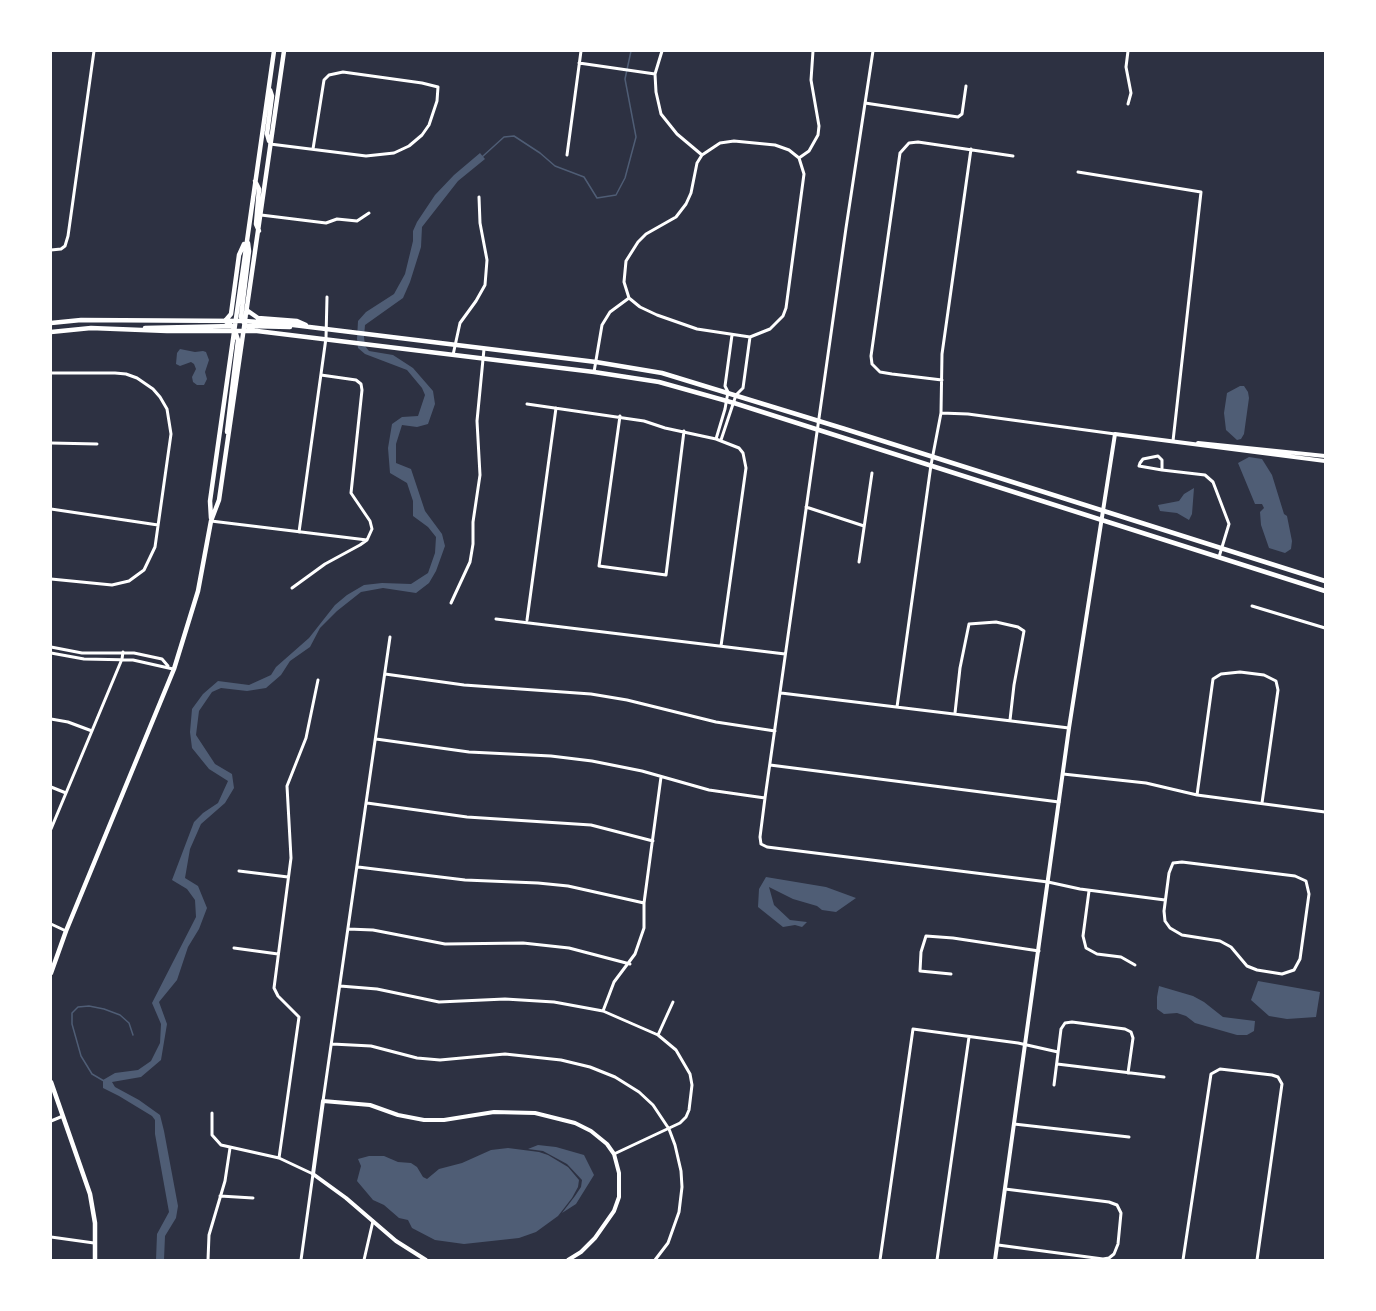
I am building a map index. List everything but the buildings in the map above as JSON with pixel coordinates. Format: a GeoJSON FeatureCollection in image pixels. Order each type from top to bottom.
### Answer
{"type":"FeatureCollection","features":[{"type":"Feature","properties":{"kind":"main road"},"geometry":{"type":"LineString","coordinates":[[51,973],[66,931],[174,669],[198,591],[211,521],[219,500],[228,441],[246,238],[274,51]]}},
{"type":"Feature","properties":{"kind":"main road"},"geometry":{"type":"LineString","coordinates":[[211,521],[210,501],[232,339],[248,311],[284,51]]}},
{"type":"Feature","properties":{"kind":"main road"},"geometry":{"type":"LineString","coordinates":[[269,87],[272,96],[267,134],[270,144]]}},
{"type":"Feature","properties":{"kind":"main road"},"geometry":{"type":"LineString","coordinates":[[255,181],[259,189],[256,224],[259,231]]}},
{"type":"Feature","properties":{"kind":"main road"},"geometry":{"type":"LineString","coordinates":[[225,321],[231,314],[239,255],[246,238]]}},
{"type":"Feature","properties":{"kind":"main road"},"geometry":{"type":"LineString","coordinates":[[248,311],[258,318],[297,321],[311,327]]}},
{"type":"Feature","properties":{"kind":"main road"},"geometry":{"type":"LineString","coordinates":[[51,323],[81,320],[225,321],[257,331],[659,382],[726,400],[1325,591]]}},
{"type":"Feature","properties":{"kind":"main road"},"geometry":{"type":"LineString","coordinates":[[51,332],[74,329],[305,326],[484,350],[596,362],[662,373],[819,420],[1325,581]]}},
{"type":"Feature","properties":{"kind":"main road"},"geometry":{"type":"LineString","coordinates":[[51,1082],[90,1194],[95,1223],[95,1260]]}},
{"type":"Feature","properties":{"kind":"street"},"geometry":{"type":"LineString","coordinates":[[51,250],[62,249],[68,236],[94,51]]}},
{"type":"Feature","properties":{"kind":"street"},"geometry":{"type":"LineString","coordinates":[[567,155],[581,51]]}},
{"type":"Feature","properties":{"kind":"street"},"geometry":{"type":"LineString","coordinates":[[662,51],[655,74],[658,106],[665,120],[677,134],[702,155]]}},
{"type":"Feature","properties":{"kind":"street"},"geometry":{"type":"LineString","coordinates":[[799,158],[809,151],[818,135],[819,126],[811,80],[813,51]]}},
{"type":"Feature","properties":{"kind":"street"},"geometry":{"type":"LineString","coordinates":[[873,51],[785,654],[760,837],[761,844],[767,847],[1048,882],[1089,891],[1165,900]]}},
{"type":"Feature","properties":{"kind":"street"},"geometry":{"type":"LineString","coordinates":[[1128,51],[1127,76],[1131,93],[1128,104]]}},
{"type":"Feature","properties":{"kind":"street"},"geometry":{"type":"LineString","coordinates":[[579,63],[655,74]]}},
{"type":"Feature","properties":{"kind":"street"},"geometry":{"type":"LineString","coordinates":[[270,144],[366,156],[388,155],[410,146],[422,135],[429,125],[437,102],[438,87],[343,72],[329,75],[324,80],[313,149]]}},
{"type":"Feature","properties":{"kind":"street"},"geometry":{"type":"LineString","coordinates":[[866,103],[958,117],[962,114],[966,86]]}},
{"type":"Feature","properties":{"kind":"street"},"geometry":{"type":"LineString","coordinates":[[734,141],[782,147],[799,158],[805,182],[789,299],[783,316],[775,325],[750,337],[697,329],[640,307],[629,298],[624,282],[626,261],[646,234],[667,223],[682,210],[691,193],[694,174],[702,155],[720,143],[734,141]]}},
{"type":"Feature","properties":{"kind":"street"},"geometry":{"type":"LineString","coordinates":[[942,380],[880,372],[872,364],[871,356],[900,153],[909,143],[918,142],[1013,156]]}},
{"type":"Feature","properties":{"kind":"street"},"geometry":{"type":"LineString","coordinates":[[897,707],[941,413],[942,354],[971,149]]}},
{"type":"Feature","properties":{"kind":"street"},"geometry":{"type":"LineString","coordinates":[[1078,172],[1201,192],[1173,441]]}},
{"type":"Feature","properties":{"kind":"street"},"geometry":{"type":"LineString","coordinates":[[453,355],[460,323],[476,302],[485,285],[487,260],[480,223],[479,197]]}},
{"type":"Feature","properties":{"kind":"street"},"geometry":{"type":"LineString","coordinates":[[261,215],[326,223],[338,219],[357,221],[369,213]]}},
{"type":"Feature","properties":{"kind":"street"},"geometry":{"type":"LineString","coordinates":[[299,532],[326,338],[327,297]]}},
{"type":"Feature","properties":{"kind":"street"},"geometry":{"type":"LineString","coordinates":[[594,372],[599,335],[605,318],[629,298]]}},
{"type":"Feature","properties":{"kind":"street"},"geometry":{"type":"LineString","coordinates":[[719,440],[728,392],[725,386],[732,335]]}},
{"type":"Feature","properties":{"kind":"street"},"geometry":{"type":"LineString","coordinates":[[719,440],[736,395],[743,388],[750,337]]}},
{"type":"Feature","properties":{"kind":"street"},"geometry":{"type":"LineString","coordinates":[[451,603],[470,562],[473,544],[473,522],[480,475],[477,421],[484,350]]}},
{"type":"Feature","properties":{"kind":"street"},"geometry":{"type":"LineString","coordinates":[[51,373],[126,374],[146,383],[160,398],[167,410],[171,434],[152,557],[144,570],[129,581],[105,585],[51,579]]}},
{"type":"Feature","properties":{"kind":"street"},"geometry":{"type":"LineString","coordinates":[[292,588],[316,570],[367,540],[372,530],[370,521],[351,493],[350,486],[361,384],[356,380],[321,375]]}},
{"type":"Feature","properties":{"kind":"street"},"geometry":{"type":"LineString","coordinates":[[527,404],[620,416],[719,440],[739,448],[743,453],[746,468],[721,646]]}},
{"type":"Feature","properties":{"kind":"street"},"geometry":{"type":"LineString","coordinates":[[527,621],[556,408]]}},
{"type":"Feature","properties":{"kind":"street"},"geometry":{"type":"LineString","coordinates":[[941,413],[968,414],[1173,441],[1204,442],[1325,462]]}},
{"type":"Feature","properties":{"kind":"street"},"geometry":{"type":"LineString","coordinates":[[620,416],[599,566],[666,575],[684,431]]}},
{"type":"Feature","properties":{"kind":"street"},"geometry":{"type":"LineString","coordinates":[[995,1260],[1069,728],[1115,434]]}},
{"type":"Feature","properties":{"kind":"street"},"geometry":{"type":"LineString","coordinates":[[51,443],[97,444]]}},
{"type":"Feature","properties":{"kind":"street"},"geometry":{"type":"LineString","coordinates":[[1276,453],[1325,456]]}},
{"type":"Feature","properties":{"kind":"street"},"geometry":{"type":"LineString","coordinates":[[1162,470],[1162,460],[1158,456],[1143,459],[1139,466],[1162,470],[1205,475],[1212,480],[1229,524],[1220,557]]}},
{"type":"Feature","properties":{"kind":"street"},"geometry":{"type":"LineString","coordinates":[[859,562],[872,472]]}},
{"type":"Feature","properties":{"kind":"street"},"geometry":{"type":"LineString","coordinates":[[806,507],[864,526]]}},
{"type":"Feature","properties":{"kind":"street"},"geometry":{"type":"LineString","coordinates":[[51,509],[158,525]]}},
{"type":"Feature","properties":{"kind":"street"},"geometry":{"type":"LineString","coordinates":[[211,521],[367,540]]}},
{"type":"Feature","properties":{"kind":"street"},"geometry":{"type":"LineString","coordinates":[[1252,606],[1325,628]]}},
{"type":"Feature","properties":{"kind":"street"},"geometry":{"type":"LineString","coordinates":[[496,619],[785,654]]}},
{"type":"Feature","properties":{"kind":"street"},"geometry":{"type":"LineString","coordinates":[[955,713],[960,668],[969,624],[996,622],[1018,627],[1024,631],[1010,720]]}},
{"type":"Feature","properties":{"kind":"street"},"geometry":{"type":"LineString","coordinates":[[301,1260],[390,637]]}},
{"type":"Feature","properties":{"kind":"street"},"geometry":{"type":"LineString","coordinates":[[51,647],[84,653],[134,653],[162,659],[174,669]]}},
{"type":"Feature","properties":{"kind":"street"},"geometry":{"type":"LineString","coordinates":[[51,829],[123,652]]}},
{"type":"Feature","properties":{"kind":"street"},"geometry":{"type":"LineString","coordinates":[[51,653],[84,659],[122,659],[162,667],[168,666]]}},
{"type":"Feature","properties":{"kind":"street"},"geometry":{"type":"LineString","coordinates":[[84,653],[84,659]]}},
{"type":"Feature","properties":{"kind":"street"},"geometry":{"type":"LineString","coordinates":[[1197,795],[1213,680],[1221,674],[1240,672],[1264,675],[1276,681],[1278,690],[1262,803]]}},
{"type":"Feature","properties":{"kind":"street"},"geometry":{"type":"LineString","coordinates":[[385,674],[465,684],[591,694],[638,702],[716,722],[775,731]]}},
{"type":"Feature","properties":{"kind":"street"},"geometry":{"type":"LineString","coordinates":[[279,1158],[299,1017],[274,991],[291,839],[287,786],[306,738],[318,680]]}},
{"type":"Feature","properties":{"kind":"street"},"geometry":{"type":"LineString","coordinates":[[781,693],[1069,728]]}},
{"type":"Feature","properties":{"kind":"street"},"geometry":{"type":"LineString","coordinates":[[51,718],[92,731]]}},
{"type":"Feature","properties":{"kind":"street"},"geometry":{"type":"LineString","coordinates":[[376,738],[469,752],[551,756],[592,761],[642,771],[709,790],[765,798]]}},
{"type":"Feature","properties":{"kind":"street"},"geometry":{"type":"LineString","coordinates":[[770,765],[1059,802]]}},
{"type":"Feature","properties":{"kind":"street"},"geometry":{"type":"LineString","coordinates":[[1063,774],[1146,783],[1197,795],[1325,811]]}},
{"type":"Feature","properties":{"kind":"street"},"geometry":{"type":"LineString","coordinates":[[603,1011],[614,982],[630,964],[644,928],[644,903],[662,777]]}},
{"type":"Feature","properties":{"kind":"street"},"geometry":{"type":"LineString","coordinates":[[51,787],[66,793]]}},
{"type":"Feature","properties":{"kind":"street"},"geometry":{"type":"LineString","coordinates":[[367,803],[467,817],[591,825],[653,841]]}},
{"type":"Feature","properties":{"kind":"street"},"geometry":{"type":"LineString","coordinates":[[1178,862],[1302,878],[1306,881],[1310,894],[1298,966],[1288,974],[1257,970],[1247,966],[1231,947],[1220,941],[1176,932],[1165,921],[1165,900],[1171,868],[1173,863],[1178,862]]}},
{"type":"Feature","properties":{"kind":"street"},"geometry":{"type":"LineString","coordinates":[[357,867],[465,880],[538,882],[568,886],[644,903]]}},
{"type":"Feature","properties":{"kind":"street"},"geometry":{"type":"LineString","coordinates":[[239,871],[288,877]]}},
{"type":"Feature","properties":{"kind":"street"},"geometry":{"type":"LineString","coordinates":[[1089,891],[1083,936],[1086,948],[1097,954],[1121,957],[1135,964]]}},
{"type":"Feature","properties":{"kind":"street"},"geometry":{"type":"LineString","coordinates":[[51,924],[66,931]]}},
{"type":"Feature","properties":{"kind":"street"},"geometry":{"type":"LineString","coordinates":[[348,929],[374,930],[445,944],[523,943],[568,948],[630,964]]}},
{"type":"Feature","properties":{"kind":"street"},"geometry":{"type":"LineString","coordinates":[[951,974],[920,971],[921,952],[926,936],[1039,951]]}},
{"type":"Feature","properties":{"kind":"street"},"geometry":{"type":"LineString","coordinates":[[234,948],[278,954]]}},
{"type":"Feature","properties":{"kind":"street"},"geometry":{"type":"LineString","coordinates":[[340,986],[377,989],[439,1002],[526,999],[555,1002],[603,1011],[657,1035],[681,1056],[690,1074],[691,1100],[686,1117],[669,1129],[614,1154]]}},
{"type":"Feature","properties":{"kind":"street"},"geometry":{"type":"LineString","coordinates":[[657,1035],[674,1002]]}},
{"type":"Feature","properties":{"kind":"street"},"geometry":{"type":"LineString","coordinates":[[1054,1085],[1061,1029],[1065,1023],[1125,1029],[1131,1032],[1133,1038],[1128,1073]]}},
{"type":"Feature","properties":{"kind":"street"},"geometry":{"type":"LineString","coordinates":[[880,1260],[913,1029],[1025,1044],[1058,1052]]}},
{"type":"Feature","properties":{"kind":"street"},"geometry":{"type":"LineString","coordinates":[[937,1260],[969,1036]]}},
{"type":"Feature","properties":{"kind":"street"},"geometry":{"type":"LineString","coordinates":[[332,1044],[371,1046],[424,1059],[440,1060],[515,1054],[573,1062],[615,1077],[639,1092],[657,1110],[669,1129],[681,1171],[679,1212],[668,1243],[655,1260]]}},
{"type":"Feature","properties":{"kind":"street"},"geometry":{"type":"LineString","coordinates":[[1057,1064],[1164,1077]]}},
{"type":"Feature","properties":{"kind":"street"},"geometry":{"type":"LineString","coordinates":[[1183,1260],[1211,1074],[1220,1069],[1272,1075],[1281,1081],[1257,1260]]}},
{"type":"Feature","properties":{"kind":"street"},"geometry":{"type":"LineString","coordinates":[[323,1101],[370,1105],[398,1115],[424,1120],[444,1120],[494,1112],[535,1113],[584,1127],[599,1137],[614,1154],[620,1185],[619,1197],[614,1211],[595,1239],[568,1260]]}},
{"type":"Feature","properties":{"kind":"street"},"geometry":{"type":"LineString","coordinates":[[213,1113],[212,1135],[221,1145],[279,1158],[313,1174],[346,1198],[396,1241],[426,1260]]}},
{"type":"Feature","properties":{"kind":"street"},"geometry":{"type":"LineString","coordinates":[[51,1120],[63,1116]]}},
{"type":"Feature","properties":{"kind":"street"},"geometry":{"type":"LineString","coordinates":[[1014,1124],[1129,1137]]}},
{"type":"Feature","properties":{"kind":"street"},"geometry":{"type":"LineString","coordinates":[[208,1260],[209,1235],[225,1181],[230,1148]]}},
{"type":"Feature","properties":{"kind":"street"},"geometry":{"type":"LineString","coordinates":[[998,1245],[1103,1259],[1114,1254],[1118,1244],[1121,1213],[1117,1205],[1109,1202],[1005,1189]]}},
{"type":"Feature","properties":{"kind":"street"},"geometry":{"type":"LineString","coordinates":[[220,1196],[252,1198]]}},
{"type":"Feature","properties":{"kind":"street"},"geometry":{"type":"LineString","coordinates":[[364,1260],[373,1221]]}},
{"type":"Feature","properties":{"kind":"street"},"geometry":{"type":"LineString","coordinates":[[51,1237],[96,1243]]}},
{"type":"Feature","properties":{"kind":"water"},"geometry":{"type":"Polygon","coordinates":[[[480,153],[485,159],[458,181],[422,227],[421,247],[403,298],[365,325],[365,346],[369,351],[393,355],[413,368],[433,391],[435,404],[428,424],[417,427],[402,425],[396,444],[396,463],[411,469],[425,511],[442,534],[445,546],[436,571],[429,583],[416,593],[383,588],[361,592],[320,628],[310,647],[290,661],[281,675],[266,688],[247,691],[221,688],[212,692],[199,711],[196,735],[215,764],[232,774],[234,788],[225,803],[201,824],[190,849],[185,878],[198,886],[207,908],[199,929],[188,947],[177,980],[159,1002],[167,1024],[161,1060],[141,1077],[112,1082],[115,1087],[160,1115],[164,1131],[178,1206],[176,1218],[165,1236],[164,1260],[156,1260],[157,1234],[169,1212],[155,1134],[155,1120],[152,1116],[103,1088],[103,1080],[115,1073],[138,1070],[151,1061],[160,1043],[161,1024],[152,1003],[196,917],[195,900],[187,889],[172,880],[194,822],[218,803],[228,781],[209,769],[192,748],[190,732],[192,709],[203,694],[218,681],[249,685],[271,675],[276,667],[309,638],[335,605],[364,585],[411,584],[428,573],[435,553],[436,537],[428,527],[413,516],[413,501],[407,483],[390,473],[388,448],[392,424],[402,417],[418,416],[425,395],[407,370],[365,354],[358,348],[358,321],[366,312],[394,294],[405,274],[413,241],[413,231],[417,222],[435,195],[480,153]]]}},
{"type":"Feature","properties":{"kind":"water"},"geometry":{"type":"Polygon","coordinates":[[[180,349],[206,352],[209,360],[204,385],[197,385],[193,382],[192,377],[196,369],[194,364],[191,362],[180,366],[176,364],[177,353],[180,349]]]}},
{"type":"Feature","properties":{"kind":"water"},"geometry":{"type":"Polygon","coordinates":[[[1244,386],[1249,398],[1244,434],[1241,439],[1237,440],[1226,430],[1224,413],[1227,393],[1244,386]]]}},
{"type":"Feature","properties":{"kind":"water"},"geometry":{"type":"Polygon","coordinates":[[[1249,457],[1262,459],[1272,475],[1284,514],[1287,516],[1292,541],[1291,549],[1285,553],[1269,548],[1261,525],[1260,512],[1264,508],[1262,504],[1255,504],[1238,463],[1249,457]]]}},
{"type":"Feature","properties":{"kind":"water"},"geometry":{"type":"Polygon","coordinates":[[[1194,488],[1192,514],[1189,520],[1177,513],[1160,511],[1158,505],[1179,501],[1184,494],[1194,488]]]}},
{"type":"Feature","properties":{"kind":"water"},"geometry":{"type":"Polygon","coordinates":[[[766,877],[826,887],[856,898],[836,912],[822,910],[769,887],[774,905],[790,920],[807,922],[802,927],[795,925],[783,927],[758,907],[759,889],[766,877]]]}},
{"type":"Feature","properties":{"kind":"water"},"geometry":{"type":"Polygon","coordinates":[[[1258,981],[1320,992],[1316,1017],[1287,1019],[1269,1016],[1251,1000],[1258,981]]]}},
{"type":"Feature","properties":{"kind":"water"},"geometry":{"type":"Polygon","coordinates":[[[1159,986],[1193,996],[1223,1017],[1255,1021],[1254,1031],[1247,1035],[1237,1035],[1195,1023],[1177,1013],[1164,1014],[1157,1009],[1159,986]]]}},
{"type":"Feature","properties":{"kind":"water"},"geometry":{"type":"Polygon","coordinates":[[[538,1145],[556,1147],[584,1155],[594,1175],[576,1204],[562,1213],[581,1187],[582,1180],[567,1164],[543,1151],[528,1149],[538,1145]]]}},
{"type":"Feature","properties":{"kind":"water"},"geometry":{"type":"Polygon","coordinates":[[[508,1148],[548,1155],[568,1167],[579,1180],[572,1198],[558,1216],[536,1232],[519,1238],[464,1244],[435,1240],[412,1228],[408,1220],[399,1218],[384,1205],[373,1200],[357,1181],[361,1166],[358,1159],[369,1156],[384,1156],[398,1162],[411,1163],[427,1179],[439,1169],[462,1163],[491,1150],[508,1148]]]}},
{"type":"Feature","properties":{"kind":"waterway"},"geometry":{"type":"LineString","coordinates":[[482,157],[504,137],[514,136],[555,166],[584,177],[597,198],[616,195],[625,178],[636,137],[625,79],[631,51]]}},
{"type":"Feature","properties":{"kind":"waterway"},"geometry":{"type":"LineString","coordinates":[[104,1081],[92,1074],[81,1056],[72,1024],[72,1013],[78,1007],[89,1006],[104,1009],[120,1015],[129,1023],[133,1035]]}}]}
